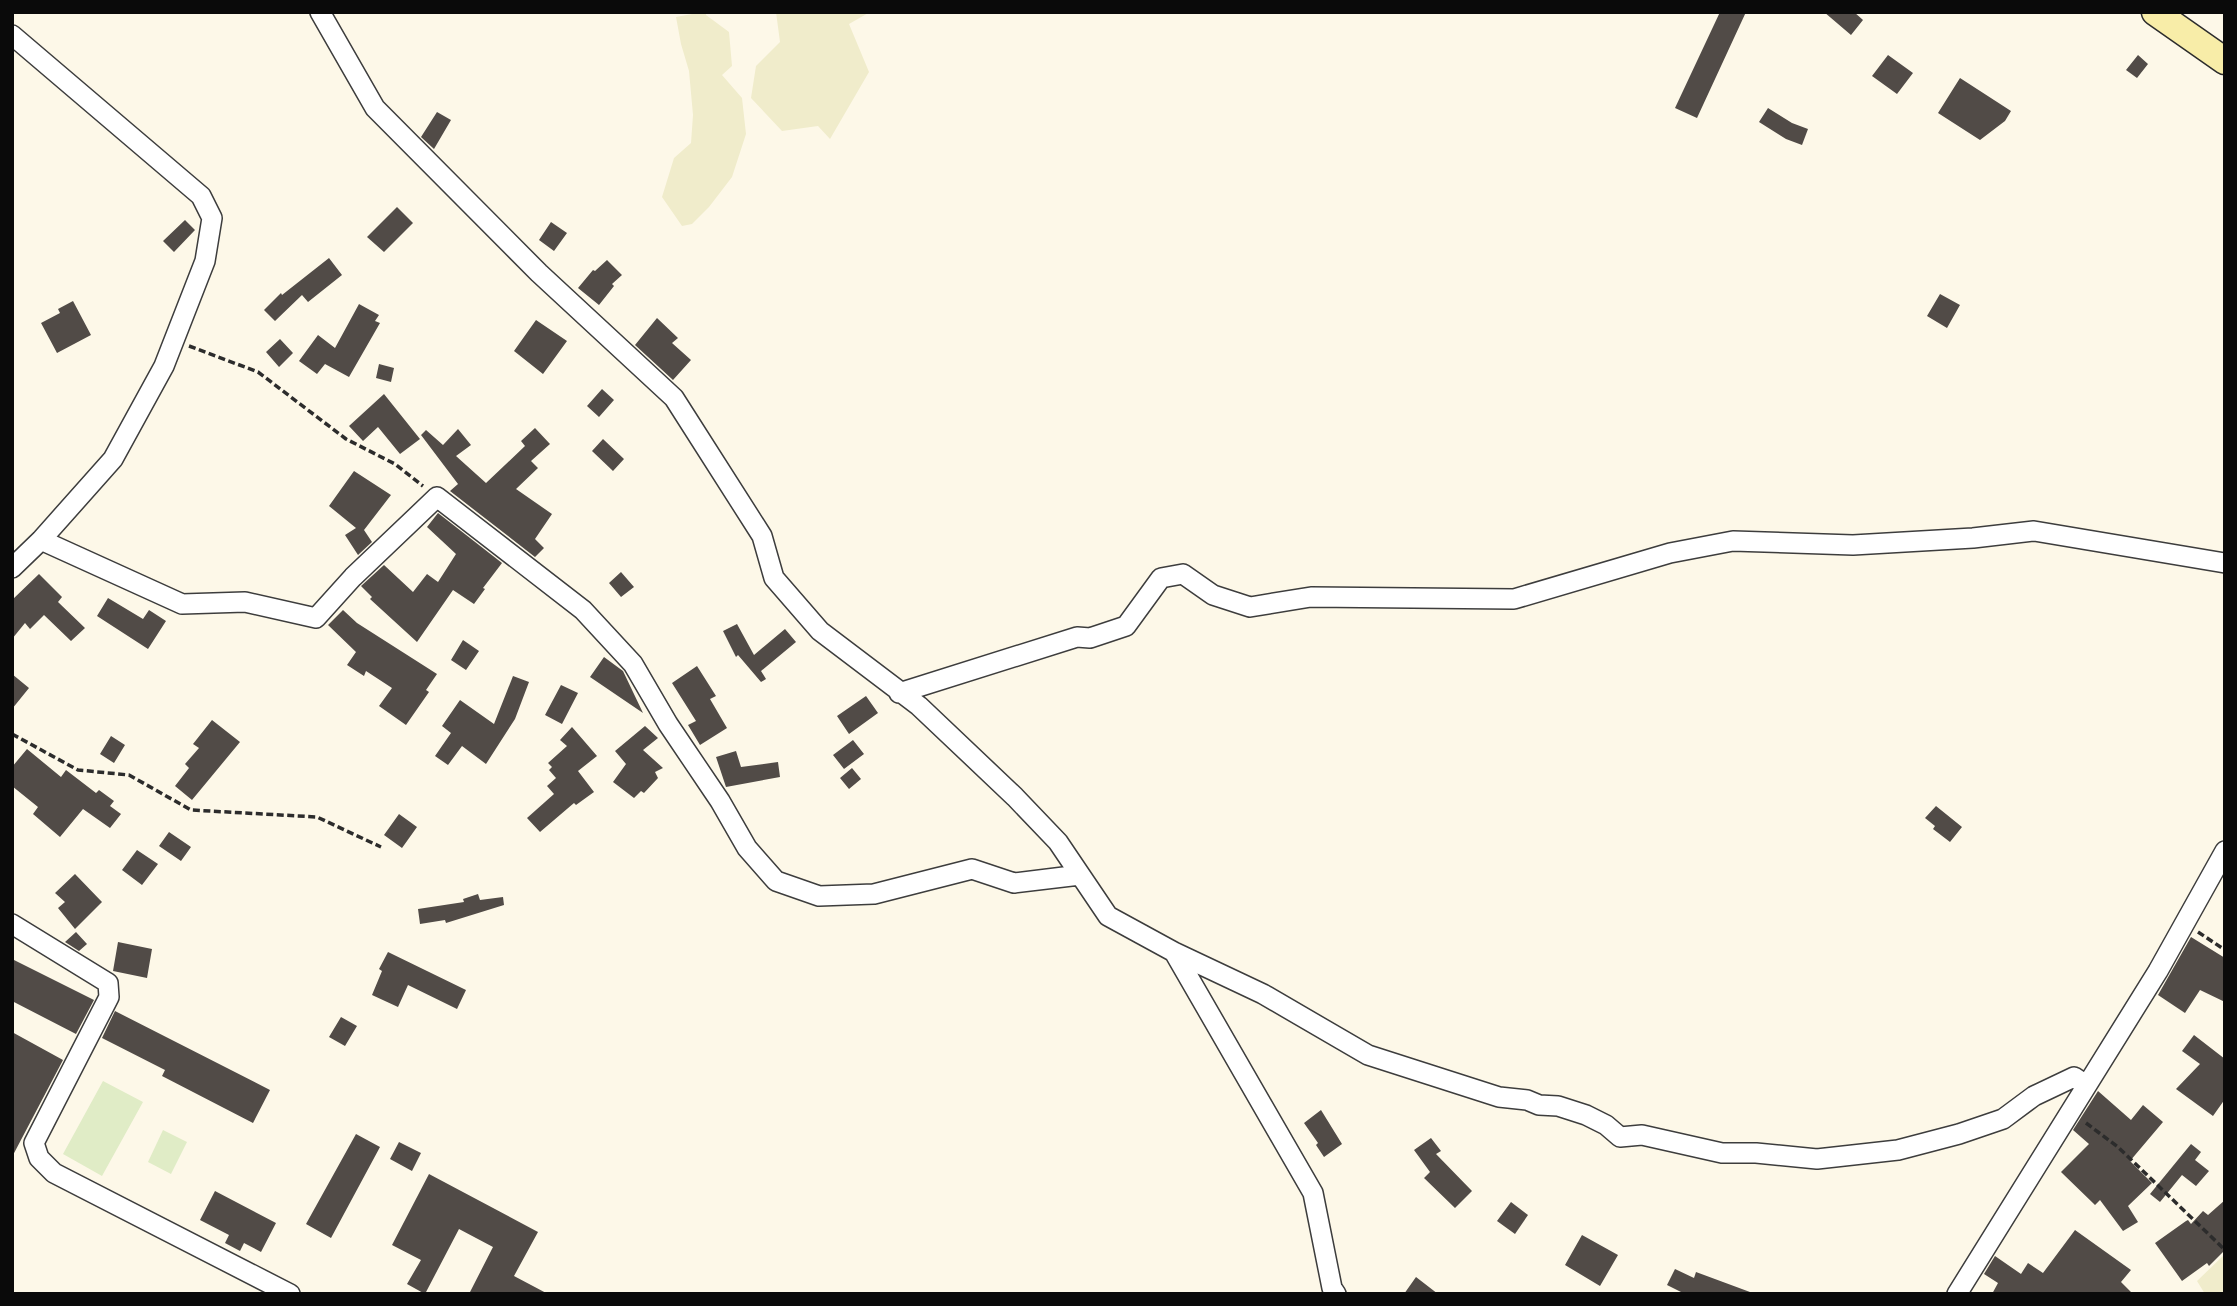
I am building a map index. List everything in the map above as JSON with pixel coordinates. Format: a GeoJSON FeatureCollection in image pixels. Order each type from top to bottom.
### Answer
{"type":"FeatureCollection","features":[{"type":"Feature","properties":{"kind":"street"},"geometry":{"type":"LineString","coordinates":[[320,12],[375,108],[539,273],[674,398],[762,536],[774,578],[820,631],[919,706],[1015,797],[1058,842],[1108,916],[1174,952],[1263,994],[1368,1055],[1499,1097],[1527,1100],[1577,1112],[1606,1125],[1620,1137],[1642,1135],[1721,1153],[1756,1153],[1817,1159],[1898,1150],[2003,1119],[2034,1097],[2074,1077],[2086,1085]]}},
{"type":"Feature","properties":{"kind":"street"},"geometry":{"type":"LineString","coordinates":[[2155,12],[2225,61]]}},
{"type":"Feature","properties":{"kind":"street"},"geometry":{"type":"LineString","coordinates":[[12,35],[201,196],[212,218],[205,261],[164,366],[113,459],[41,540],[12,568]]}},
{"type":"Feature","properties":{"kind":"street"},"geometry":{"type":"LineString","coordinates":[[41,540],[182,604],[245,602],[316,618],[353,577],[437,497],[583,610],[633,664],[747,848],[776,881],[819,896],[874,894],[972,869],[1014,883],[1080,875]]}},
{"type":"Feature","properties":{"kind":"street"},"geometry":{"type":"LineString","coordinates":[[899,693],[1077,637],[1090,638],[1126,626],[1161,578],[1183,574],[1213,595],[1250,607],[1311,597],[1514,599],[1670,553],[1733,541],[1853,545],[1973,538],[2034,531],[2225,563]]}},
{"type":"Feature","properties":{"kind":"street"},"geometry":{"type":"LineString","coordinates":[[1957,1294],[2158,971],[2225,851]]}},
{"type":"Feature","properties":{"kind":"street"},"geometry":{"type":"LineString","coordinates":[[12,923],[108,983],[110,991],[34,1143],[39,1158],[54,1173],[290,1294]]}},
{"type":"Feature","properties":{"kind":"street"},"geometry":{"type":"LineString","coordinates":[[1174,952],[1313,1194],[1332,1288],[1336,1294]]}},
{"type":"Feature","properties":{"kind":"path"},"geometry":{"type":"LineString","coordinates":[[173,342],[200,349],[258,372],[346,439],[395,464],[437,497]]}},
{"type":"Feature","properties":{"kind":"path"},"geometry":{"type":"LineString","coordinates":[[12,734],[78,770],[129,775],[191,810],[317,817],[382,847]]}},
{"type":"Feature","properties":{"kind":"path"},"geometry":{"type":"LineString","coordinates":[[2185,924],[2225,950]]}},
{"type":"Feature","properties":{"kind":"path"},"geometry":{"type":"LineString","coordinates":[[2070,1111],[2118,1146],[2225,1250]]}},
{"type":"Feature","properties":{"kind":"shaded area"},"geometry":{"type":"Polygon","coordinates":[[[706,12],[706,15],[729,32],[732,66],[722,75],[742,98],[746,134],[732,177],[692,224],[682,226],[662,197],[674,158],[691,143],[693,115],[689,71],[676,17],[706,12]]]}},
{"type":"Feature","properties":{"kind":"shaded area"},"geometry":{"type":"Polygon","coordinates":[[[776,12],[870,12],[849,24],[869,72],[830,139],[818,126],[782,131],[751,98],[756,66],[780,42],[776,12]]]}},
{"type":"Feature","properties":{"kind":"shaded area"},"geometry":{"type":"Polygon","coordinates":[[[2225,1254],[2225,1294],[2205,1294],[2197,1281],[2225,1254]]]}},
{"type":"Feature","properties":{"kind":"green space"},"geometry":{"type":"Polygon","coordinates":[[[103,1081],[143,1102],[102,1176],[63,1154],[103,1081]]]}},
{"type":"Feature","properties":{"kind":"green space"},"geometry":{"type":"Polygon","coordinates":[[[163,1130],[187,1142],[171,1174],[148,1162],[163,1130]]]}},
{"type":"Feature","properties":{"kind":"building"},"geometry":{"type":"Polygon","coordinates":[[[1720,12],[1746,12],[1697,118],[1675,108],[1720,12]]]}},
{"type":"Feature","properties":{"kind":"building"},"geometry":{"type":"Polygon","coordinates":[[[1824,12],[1854,12],[1863,20],[1851,35],[1824,12]]]}},
{"type":"Feature","properties":{"kind":"building"},"geometry":{"type":"Polygon","coordinates":[[[1888,55],[1913,73],[1897,94],[1872,76],[1888,55]]]}},
{"type":"Feature","properties":{"kind":"building"},"geometry":{"type":"Polygon","coordinates":[[[2138,55],[2148,64],[2137,78],[2126,70],[2138,55]]]}},
{"type":"Feature","properties":{"kind":"building"},"geometry":{"type":"Polygon","coordinates":[[[1960,78],[2011,111],[2005,121],[1980,140],[1938,113],[1960,78]]]}},
{"type":"Feature","properties":{"kind":"building"},"geometry":{"type":"Polygon","coordinates":[[[1768,108],[1792,123],[1808,129],[1802,145],[1786,139],[1759,122],[1768,108]]]}},
{"type":"Feature","properties":{"kind":"building"},"geometry":{"type":"Polygon","coordinates":[[[437,112],[451,120],[434,149],[421,137],[437,112]]]}},
{"type":"Feature","properties":{"kind":"building"},"geometry":{"type":"Polygon","coordinates":[[[397,207],[413,223],[384,252],[367,237],[397,207]]]}},
{"type":"Feature","properties":{"kind":"building"},"geometry":{"type":"Polygon","coordinates":[[[185,220],[195,230],[174,252],[163,241],[185,220]]]}},
{"type":"Feature","properties":{"kind":"building"},"geometry":{"type":"Polygon","coordinates":[[[551,222],[567,233],[554,251],[539,240],[551,222]]]}},
{"type":"Feature","properties":{"kind":"building"},"geometry":{"type":"Polygon","coordinates":[[[329,258],[342,275],[308,302],[302,295],[275,321],[264,310],[281,293],[282,295],[329,258]]]}},
{"type":"Feature","properties":{"kind":"building"},"geometry":{"type":"Polygon","coordinates":[[[607,260],[622,275],[612,284],[614,286],[599,305],[578,288],[593,270],[607,260]]]}},
{"type":"Feature","properties":{"kind":"building"},"geometry":{"type":"Polygon","coordinates":[[[1940,294],[1960,305],[1947,328],[1927,316],[1940,294]]]}},
{"type":"Feature","properties":{"kind":"building"},"geometry":{"type":"Polygon","coordinates":[[[73,301],[91,335],[57,353],[41,323],[60,313],[58,309],[73,301]]]}},
{"type":"Feature","properties":{"kind":"building"},"geometry":{"type":"Polygon","coordinates":[[[359,304],[379,315],[375,321],[380,323],[349,377],[325,364],[317,374],[299,361],[318,335],[335,348],[359,304]]]}},
{"type":"Feature","properties":{"kind":"building"},"geometry":{"type":"Polygon","coordinates":[[[657,318],[678,338],[672,343],[691,360],[673,380],[635,345],[657,318]]]}},
{"type":"Feature","properties":{"kind":"building"},"geometry":{"type":"Polygon","coordinates":[[[536,320],[567,341],[543,374],[514,351],[536,320]]]}},
{"type":"Feature","properties":{"kind":"building"},"geometry":{"type":"Polygon","coordinates":[[[280,339],[293,353],[279,367],[266,352],[280,339]]]}},
{"type":"Feature","properties":{"kind":"building"},"geometry":{"type":"Polygon","coordinates":[[[379,364],[394,368],[391,382],[376,378],[379,364]]]}},
{"type":"Feature","properties":{"kind":"building"},"geometry":{"type":"Polygon","coordinates":[[[602,389],[614,400],[599,417],[587,406],[602,389]]]}},
{"type":"Feature","properties":{"kind":"building"},"geometry":{"type":"Polygon","coordinates":[[[384,394],[420,439],[400,454],[378,427],[363,441],[349,426],[384,394]]]}},
{"type":"Feature","properties":{"kind":"building"},"geometry":{"type":"Polygon","coordinates":[[[535,428],[550,444],[531,461],[538,468],[516,489],[552,514],[535,539],[544,548],[535,557],[450,491],[458,484],[421,435],[426,430],[443,445],[458,429],[471,445],[456,456],[486,483],[525,446],[521,441],[535,428]]]}},
{"type":"Feature","properties":{"kind":"building"},"geometry":{"type":"Polygon","coordinates":[[[603,439],[624,459],[613,471],[592,451],[603,439]]]}},
{"type":"Feature","properties":{"kind":"building"},"geometry":{"type":"Polygon","coordinates":[[[354,471],[391,495],[364,530],[372,542],[358,555],[345,535],[356,528],[329,506],[354,471]]]}},
{"type":"Feature","properties":{"kind":"building"},"geometry":{"type":"Polygon","coordinates":[[[438,513],[502,563],[474,604],[453,590],[417,642],[370,599],[372,597],[361,586],[384,565],[413,592],[427,574],[438,582],[456,554],[427,527],[438,513]]]}},
{"type":"Feature","properties":{"kind":"building"},"geometry":{"type":"Polygon","coordinates":[[[621,572],[634,587],[621,597],[609,583],[621,572]]]}},
{"type":"Feature","properties":{"kind":"building"},"geometry":{"type":"Polygon","coordinates":[[[39,574],[62,597],[58,602],[85,628],[71,641],[44,615],[30,629],[25,623],[12,639],[12,600],[39,574]]]}},
{"type":"Feature","properties":{"kind":"building"},"geometry":{"type":"Polygon","coordinates":[[[108,598],[143,619],[149,610],[166,621],[148,649],[97,616],[108,598]]]}},
{"type":"Feature","properties":{"kind":"building"},"geometry":{"type":"Polygon","coordinates":[[[343,610],[357,623],[437,674],[426,690],[429,692],[406,725],[379,706],[392,688],[366,671],[364,676],[347,665],[356,652],[328,625],[343,610]]]}},
{"type":"Feature","properties":{"kind":"building"},"geometry":{"type":"Polygon","coordinates":[[[737,624],[754,655],[785,629],[796,642],[761,671],[766,679],[761,682],[738,655],[736,657],[723,631],[737,624]]]}},
{"type":"Feature","properties":{"kind":"building"},"geometry":{"type":"Polygon","coordinates":[[[463,640],[479,651],[466,670],[451,660],[463,640]]]}},
{"type":"Feature","properties":{"kind":"building"},"geometry":{"type":"Polygon","coordinates":[[[604,657],[623,671],[643,713],[590,677],[604,657]]]}},
{"type":"Feature","properties":{"kind":"building"},"geometry":{"type":"Polygon","coordinates":[[[697,666],[716,696],[710,699],[727,728],[700,745],[688,725],[696,721],[672,683],[697,666]]]}},
{"type":"Feature","properties":{"kind":"building"},"geometry":{"type":"Polygon","coordinates":[[[12,674],[29,688],[12,709],[12,674]]]}},
{"type":"Feature","properties":{"kind":"building"},"geometry":{"type":"Polygon","coordinates":[[[513,676],[529,682],[515,719],[486,764],[462,746],[448,765],[435,756],[451,733],[442,726],[460,700],[494,724],[513,676]]]}},
{"type":"Feature","properties":{"kind":"building"},"geometry":{"type":"Polygon","coordinates":[[[561,685],[578,693],[562,724],[545,715],[561,685]]]}},
{"type":"Feature","properties":{"kind":"building"},"geometry":{"type":"Polygon","coordinates":[[[866,696],[878,713],[849,734],[837,716],[866,696]]]}},
{"type":"Feature","properties":{"kind":"building"},"geometry":{"type":"Polygon","coordinates":[[[212,720],[240,742],[192,800],[175,786],[189,768],[185,764],[199,748],[193,744],[212,720]]]}},
{"type":"Feature","properties":{"kind":"building"},"geometry":{"type":"Polygon","coordinates":[[[645,726],[658,738],[643,750],[663,768],[655,772],[658,778],[644,793],[641,791],[634,798],[613,782],[626,764],[615,751],[645,726]]]}},
{"type":"Feature","properties":{"kind":"building"},"geometry":{"type":"Polygon","coordinates":[[[572,727],[597,756],[578,771],[594,792],[576,805],[574,803],[540,832],[527,818],[554,794],[547,786],[556,778],[549,770],[552,767],[548,763],[567,746],[560,740],[572,727]]]}},
{"type":"Feature","properties":{"kind":"building"},"geometry":{"type":"Polygon","coordinates":[[[111,736],[125,745],[114,763],[100,754],[111,736]]]}},
{"type":"Feature","properties":{"kind":"building"},"geometry":{"type":"Polygon","coordinates":[[[853,740],[864,754],[844,769],[833,755],[853,740]]]}},
{"type":"Feature","properties":{"kind":"building"},"geometry":{"type":"Polygon","coordinates":[[[27,749],[61,777],[66,770],[96,793],[99,790],[114,801],[110,806],[121,814],[110,828],[83,809],[60,837],[33,814],[38,807],[12,786],[12,767],[27,749]]]}},
{"type":"Feature","properties":{"kind":"building"},"geometry":{"type":"Polygon","coordinates":[[[736,751],[741,767],[778,762],[780,777],[726,787],[716,757],[736,751]]]}},
{"type":"Feature","properties":{"kind":"building"},"geometry":{"type":"Polygon","coordinates":[[[852,768],[861,779],[849,789],[840,778],[852,768]]]}},
{"type":"Feature","properties":{"kind":"building"},"geometry":{"type":"Polygon","coordinates":[[[1936,806],[1962,827],[1950,842],[1933,829],[1935,826],[1925,818],[1936,806]]]}},
{"type":"Feature","properties":{"kind":"building"},"geometry":{"type":"Polygon","coordinates":[[[399,814],[417,827],[402,848],[384,835],[399,814]]]}},
{"type":"Feature","properties":{"kind":"building"},"geometry":{"type":"Polygon","coordinates":[[[169,832],[191,847],[181,861],[159,846],[169,832]]]}},
{"type":"Feature","properties":{"kind":"building"},"geometry":{"type":"Polygon","coordinates":[[[137,850],[158,864],[142,885],[122,870],[137,850]]]}},
{"type":"Feature","properties":{"kind":"building"},"geometry":{"type":"Polygon","coordinates":[[[75,874],[102,902],[75,929],[58,908],[65,902],[55,893],[75,874]]]}},
{"type":"Feature","properties":{"kind":"building"},"geometry":{"type":"Polygon","coordinates":[[[478,894],[480,900],[503,897],[504,905],[446,923],[445,920],[420,924],[418,909],[464,902],[463,899],[478,894]]]}},
{"type":"Feature","properties":{"kind":"building"},"geometry":{"type":"Polygon","coordinates":[[[76,932],[87,944],[79,951],[65,942],[76,932]]]}},
{"type":"Feature","properties":{"kind":"building"},"geometry":{"type":"Polygon","coordinates":[[[2191,937],[2225,958],[2225,1002],[2200,990],[2185,1013],[2158,995],[2191,937]]]}},
{"type":"Feature","properties":{"kind":"building"},"geometry":{"type":"Polygon","coordinates":[[[118,942],[152,949],[147,978],[113,971],[118,942]]]}},
{"type":"Feature","properties":{"kind":"building"},"geometry":{"type":"Polygon","coordinates":[[[388,952],[466,990],[457,1009],[408,985],[398,1007],[372,995],[382,971],[379,969],[388,952]]]}},
{"type":"Feature","properties":{"kind":"building"},"geometry":{"type":"Polygon","coordinates":[[[12,959],[94,1000],[76,1034],[12,1001],[12,959]]]}},
{"type":"Feature","properties":{"kind":"building"},"geometry":{"type":"Polygon","coordinates":[[[115,1011],[270,1090],[253,1123],[162,1076],[165,1070],[102,1038],[115,1011]]]}},
{"type":"Feature","properties":{"kind":"building"},"geometry":{"type":"Polygon","coordinates":[[[341,1017],[357,1026],[345,1046],[329,1037],[341,1017]]]}},
{"type":"Feature","properties":{"kind":"building"},"geometry":{"type":"Polygon","coordinates":[[[12,1032],[63,1060],[12,1157],[12,1032]]]}},
{"type":"Feature","properties":{"kind":"building"},"geometry":{"type":"Polygon","coordinates":[[[2194,1035],[2225,1059],[2225,1099],[2213,1116],[2176,1089],[2200,1064],[2182,1051],[2194,1035]]]}},
{"type":"Feature","properties":{"kind":"building"},"geometry":{"type":"Polygon","coordinates":[[[2098,1091],[2131,1120],[2143,1105],[2163,1122],[2130,1161],[2152,1183],[2128,1206],[2138,1222],[2123,1231],[2100,1200],[2095,1205],[2061,1172],[2089,1144],[2073,1130],[2098,1091]]]}},
{"type":"Feature","properties":{"kind":"building"},"geometry":{"type":"Polygon","coordinates":[[[1321,1110],[1342,1144],[1324,1157],[1304,1123],[1321,1110]]]}},
{"type":"Feature","properties":{"kind":"building"},"geometry":{"type":"Polygon","coordinates":[[[356,1134],[380,1147],[331,1238],[306,1224],[356,1134]]]}},
{"type":"Feature","properties":{"kind":"building"},"geometry":{"type":"Polygon","coordinates":[[[1431,1138],[1441,1151],[1436,1154],[1472,1191],[1455,1208],[1424,1178],[1430,1172],[1414,1150],[1431,1138]]]}},
{"type":"Feature","properties":{"kind":"building"},"geometry":{"type":"Polygon","coordinates":[[[399,1142],[421,1153],[412,1171],[390,1159],[399,1142]]]}},
{"type":"Feature","properties":{"kind":"building"},"geometry":{"type":"Polygon","coordinates":[[[2191,1144],[2201,1152],[2195,1160],[2209,1171],[2196,1186],[2182,1175],[2160,1202],[2150,1194],[2191,1144]]]}},
{"type":"Feature","properties":{"kind":"building"},"geometry":{"type":"Polygon","coordinates":[[[429,1174],[538,1232],[514,1276],[548,1294],[469,1294],[493,1247],[459,1229],[425,1294],[407,1284],[421,1260],[392,1245],[429,1174]]]}},
{"type":"Feature","properties":{"kind":"building"},"geometry":{"type":"Polygon","coordinates":[[[215,1191],[276,1223],[261,1252],[244,1243],[240,1251],[225,1243],[229,1235],[200,1220],[215,1191]]]}},
{"type":"Feature","properties":{"kind":"building"},"geometry":{"type":"Polygon","coordinates":[[[2225,1200],[2225,1250],[2209,1266],[2207,1263],[2182,1281],[2155,1243],[2186,1221],[2191,1224],[2203,1211],[2208,1215],[2225,1200]]]}},
{"type":"Feature","properties":{"kind":"building"},"geometry":{"type":"Polygon","coordinates":[[[1511,1202],[1528,1215],[1515,1234],[1497,1221],[1511,1202]]]}},
{"type":"Feature","properties":{"kind":"building"},"geometry":{"type":"Polygon","coordinates":[[[2075,1230],[2131,1270],[2121,1282],[2133,1294],[1992,1294],[1998,1283],[1984,1274],[1995,1256],[2021,1274],[2028,1263],[2043,1273],[2075,1230]]]}},
{"type":"Feature","properties":{"kind":"building"},"geometry":{"type":"Polygon","coordinates":[[[1582,1235],[1618,1255],[1600,1286],[1565,1265],[1582,1235]]]}},
{"type":"Feature","properties":{"kind":"building"},"geometry":{"type":"Polygon","coordinates":[[[1675,1269],[1694,1278],[1696,1272],[1750,1294],[1685,1294],[1667,1285],[1675,1269]]]}},
{"type":"Feature","properties":{"kind":"building"},"geometry":{"type":"Polygon","coordinates":[[[1416,1277],[1438,1294],[1404,1294],[1416,1277]]]}}]}
